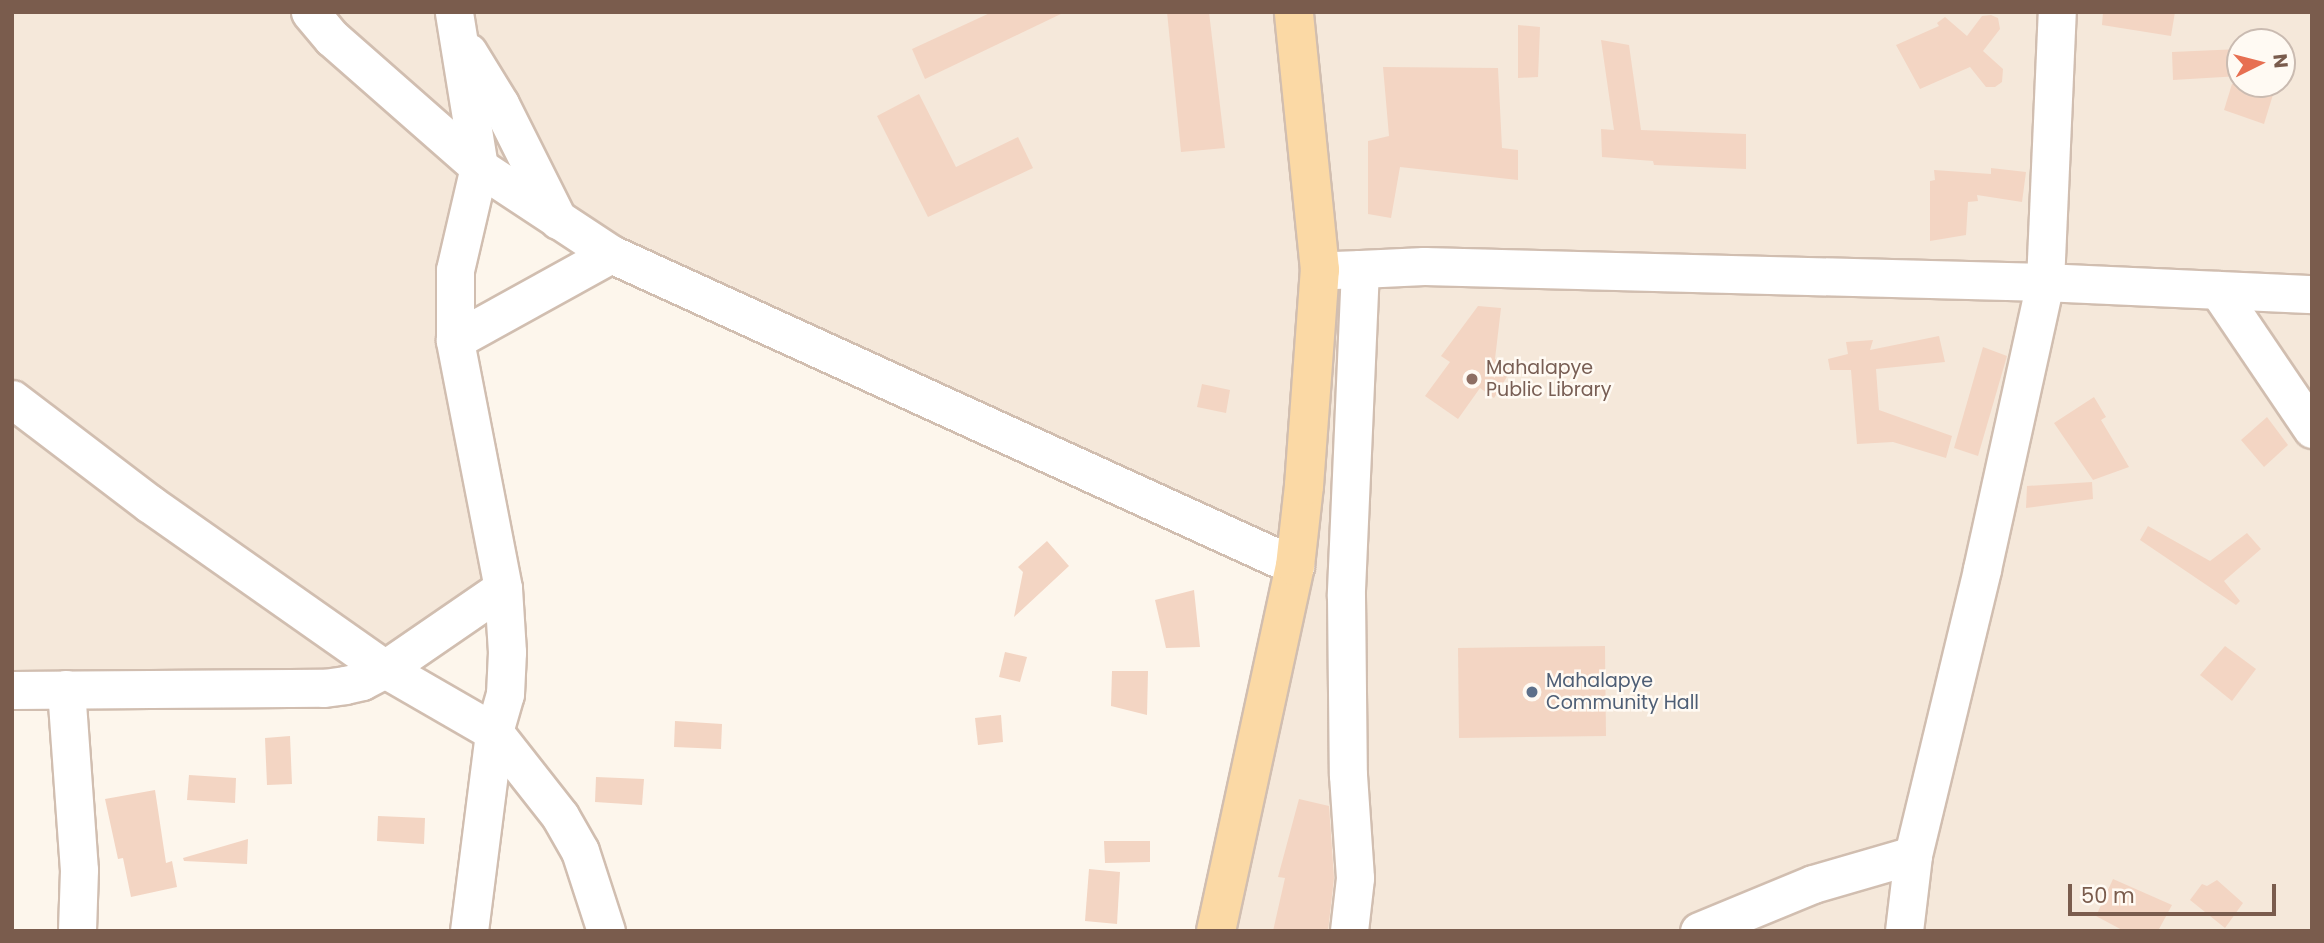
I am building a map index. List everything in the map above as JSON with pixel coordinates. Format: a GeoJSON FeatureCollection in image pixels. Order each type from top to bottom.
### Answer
{"type":"FeatureCollection","features":[{"type":"Feature","properties":{"kind":"main road"},"geometry":{"type":"LineString","coordinates":[[1216,931],[1295,566],[1320,270],[1294,12]]}},
{"type":"Feature","properties":{"kind":"street"},"geometry":{"type":"LineString","coordinates":[[310,12],[332,38],[479,167],[611,254],[1295,566]]}},
{"type":"Feature","properties":{"kind":"street"},"geometry":{"type":"LineString","coordinates":[[1904,931],[1913,855],[1982,569],[2045,282],[2057,12]]}},
{"type":"Feature","properties":{"kind":"street"},"geometry":{"type":"LineString","coordinates":[[457,26],[479,167],[455,270],[455,340],[503,588],[507,653],[505,694],[494,733],[469,931]]}},
{"type":"Feature","properties":{"kind":"street"},"geometry":{"type":"LineString","coordinates":[[457,26],[500,104],[559,222]]}},
{"type":"Feature","properties":{"kind":"street"},"geometry":{"type":"LineString","coordinates":[[455,340],[611,254]]}},
{"type":"Feature","properties":{"kind":"street"},"geometry":{"type":"LineString","coordinates":[[1320,270],[1423,266],[2045,282],[2312,294]]}},
{"type":"Feature","properties":{"kind":"street"},"geometry":{"type":"LineString","coordinates":[[1349,931],[1355,878],[1348,775],[1346,596],[1360,269]]}},
{"type":"Feature","properties":{"kind":"street"},"geometry":{"type":"LineString","coordinates":[[2218,290],[2312,429]]}},
{"type":"Feature","properties":{"kind":"street"},"geometry":{"type":"LineString","coordinates":[[12,399],[150,504],[385,669],[494,733],[560,816],[580,851],[606,931]]}},
{"type":"Feature","properties":{"kind":"street"},"geometry":{"type":"LineString","coordinates":[[12,690],[324,688],[362,681],[385,669],[503,588]]}},
{"type":"Feature","properties":{"kind":"street"},"geometry":{"type":"LineString","coordinates":[[66,690],[79,870],[77,931]]}},
{"type":"Feature","properties":{"kind":"street"},"geometry":{"type":"LineString","coordinates":[[1699,931],[1813,884],[1913,855]]}},
{"type":"Feature","properties":{"kind":"shaded area"},"geometry":{"type":"Polygon","coordinates":[[[12,12],[2312,12],[2312,931],[1216,931],[1295,566],[756,322],[479,167],[455,270],[503,588],[385,669],[12,690],[12,12]]]}},
{"type":"Feature","properties":{"kind":"building"},"geometry":{"type":"Polygon","coordinates":[[[992,12],[1065,12],[925,79],[912,49],[992,12]]]}},
{"type":"Feature","properties":{"kind":"building"},"geometry":{"type":"Polygon","coordinates":[[[1167,12],[1209,12],[1225,148],[1181,152],[1167,12]]]}},
{"type":"Feature","properties":{"kind":"building"},"geometry":{"type":"Polygon","coordinates":[[[2103,12],[2175,12],[2171,36],[2102,25],[2103,12]]]}},
{"type":"Feature","properties":{"kind":"building"},"geometry":{"type":"Polygon","coordinates":[[[1991,15],[1998,18],[2000,29],[1983,51],[2003,69],[2002,82],[1995,87],[1986,87],[1970,67],[1920,89],[1896,45],[1939,26],[1937,23],[1945,17],[1967,36],[1982,16],[1991,15]]]}},
{"type":"Feature","properties":{"kind":"building"},"geometry":{"type":"Polygon","coordinates":[[[1518,25],[1540,27],[1538,77],[1518,78],[1518,25]]]}},
{"type":"Feature","properties":{"kind":"building"},"geometry":{"type":"Polygon","coordinates":[[[1601,40],[1629,45],[1641,130],[1746,134],[1746,169],[1654,165],[1653,161],[1602,157],[1601,129],[1614,130],[1601,40]]]}},
{"type":"Feature","properties":{"kind":"building"},"geometry":{"type":"Polygon","coordinates":[[[2226,50],[2226,77],[2173,80],[2172,52],[2226,50]]]}},
{"type":"Feature","properties":{"kind":"building"},"geometry":{"type":"Polygon","coordinates":[[[1383,67],[1498,68],[1502,148],[1518,150],[1518,180],[1400,167],[1391,218],[1368,214],[1368,141],[1389,136],[1383,67]]]}},
{"type":"Feature","properties":{"kind":"building"},"geometry":{"type":"Polygon","coordinates":[[[919,94],[956,167],[1018,137],[1033,168],[928,217],[877,116],[919,94]]]}},
{"type":"Feature","properties":{"kind":"building"},"geometry":{"type":"Polygon","coordinates":[[[2228,98],[2272,98],[2264,124],[2224,110],[2228,98]]]}},
{"type":"Feature","properties":{"kind":"building"},"geometry":{"type":"Polygon","coordinates":[[[1991,168],[2026,172],[2022,202],[1977,195],[1978,201],[1968,202],[1966,235],[1930,241],[1930,181],[1935,180],[1934,170],[1991,174],[1991,168]]]}},
{"type":"Feature","properties":{"kind":"building","name":"Mahalapye Public Library"},"geometry":{"type":"Polygon","coordinates":[[[1478,306],[1501,308],[1495,359],[1511,370],[1494,398],[1480,388],[1458,419],[1425,396],[1450,362],[1441,356],[1478,306]]]}},
{"type":"Feature","properties":{"kind":"building"},"geometry":{"type":"Polygon","coordinates":[[[1939,336],[1945,362],[1876,369],[1879,410],[1952,436],[1946,458],[1893,442],[1857,444],[1851,370],[1830,370],[1828,359],[1848,354],[1846,342],[1873,340],[1870,350],[1939,336]]]}},
{"type":"Feature","properties":{"kind":"building"},"geometry":{"type":"Polygon","coordinates":[[[1983,347],[2007,356],[1978,456],[1954,448],[1983,347]]]}},
{"type":"Feature","properties":{"kind":"building"},"geometry":{"type":"Polygon","coordinates":[[[1202,384],[1230,390],[1226,413],[1197,407],[1202,384]]]}},
{"type":"Feature","properties":{"kind":"building"},"geometry":{"type":"Polygon","coordinates":[[[2094,397],[2106,417],[2101,420],[2129,467],[2093,480],[2054,423],[2094,397]]]}},
{"type":"Feature","properties":{"kind":"building"},"geometry":{"type":"Polygon","coordinates":[[[2267,417],[2288,445],[2264,467],[2241,440],[2267,417]]]}},
{"type":"Feature","properties":{"kind":"building"},"geometry":{"type":"Polygon","coordinates":[[[2092,482],[2093,499],[2026,508],[2027,486],[2092,482]]]}},
{"type":"Feature","properties":{"kind":"building"},"geometry":{"type":"Polygon","coordinates":[[[2148,526],[2210,561],[2247,533],[2261,549],[2224,581],[2240,601],[2236,605],[2140,540],[2148,526]]]}},
{"type":"Feature","properties":{"kind":"building"},"geometry":{"type":"Polygon","coordinates":[[[1047,541],[1069,566],[1014,617],[1023,572],[1018,567],[1047,541]]]}},
{"type":"Feature","properties":{"kind":"building"},"geometry":{"type":"Polygon","coordinates":[[[1194,590],[1200,647],[1166,648],[1155,600],[1194,590]]]}},
{"type":"Feature","properties":{"kind":"building","name":"Mahalapye Community Hall"},"geometry":{"type":"Polygon","coordinates":[[[1605,646],[1606,736],[1459,738],[1458,648],[1605,646]]]}},
{"type":"Feature","properties":{"kind":"building"},"geometry":{"type":"Polygon","coordinates":[[[2225,646],[2256,669],[2232,701],[2200,675],[2225,646]]]}},
{"type":"Feature","properties":{"kind":"building"},"geometry":{"type":"Polygon","coordinates":[[[1005,652],[1027,657],[1020,682],[999,677],[1005,652]]]}},
{"type":"Feature","properties":{"kind":"building"},"geometry":{"type":"Polygon","coordinates":[[[1112,671],[1148,671],[1147,715],[1111,706],[1112,671]]]}},
{"type":"Feature","properties":{"kind":"building"},"geometry":{"type":"Polygon","coordinates":[[[1001,715],[1003,742],[978,745],[975,718],[1001,715]]]}},
{"type":"Feature","properties":{"kind":"building"},"geometry":{"type":"Polygon","coordinates":[[[675,721],[722,724],[721,749],[674,747],[675,721]]]}},
{"type":"Feature","properties":{"kind":"building"},"geometry":{"type":"Polygon","coordinates":[[[290,736],[292,784],[267,785],[265,738],[290,736]]]}},
{"type":"Feature","properties":{"kind":"building"},"geometry":{"type":"Polygon","coordinates":[[[189,775],[236,778],[235,803],[187,800],[189,775]]]}},
{"type":"Feature","properties":{"kind":"building"},"geometry":{"type":"Polygon","coordinates":[[[596,777],[644,779],[642,805],[595,802],[596,777]]]}},
{"type":"Feature","properties":{"kind":"building"},"geometry":{"type":"Polygon","coordinates":[[[155,790],[166,863],[172,861],[177,887],[131,897],[123,858],[118,859],[105,799],[155,790]]]}},
{"type":"Feature","properties":{"kind":"building"},"geometry":{"type":"Polygon","coordinates":[[[1299,799],[1329,806],[1334,878],[1328,931],[1273,931],[1285,878],[1278,877],[1299,799]]]}},
{"type":"Feature","properties":{"kind":"building"},"geometry":{"type":"Polygon","coordinates":[[[378,816],[425,818],[424,844],[377,841],[378,816]]]}},
{"type":"Feature","properties":{"kind":"building"},"geometry":{"type":"Polygon","coordinates":[[[248,839],[247,864],[184,861],[183,858],[248,839]]]}},
{"type":"Feature","properties":{"kind":"building"},"geometry":{"type":"Polygon","coordinates":[[[1104,841],[1150,841],[1150,862],[1105,863],[1104,841]]]}},
{"type":"Feature","properties":{"kind":"building"},"geometry":{"type":"Polygon","coordinates":[[[1089,869],[1120,872],[1117,924],[1085,921],[1089,869]]]}},
{"type":"Feature","properties":{"kind":"building"},"geometry":{"type":"Polygon","coordinates":[[[2113,879],[2172,905],[2158,931],[2124,931],[2096,916],[2113,879]]]}},
{"type":"Feature","properties":{"kind":"building"},"geometry":{"type":"Polygon","coordinates":[[[2217,880],[2243,903],[2225,928],[2190,900],[2202,884],[2207,886],[2217,880]]]}},
{"type":"Feature","properties":{"kind":"place","name":"Mahalapye Public Library"},"geometry":{"type":"Point","coordinates":[1472,379]}},
{"type":"Feature","properties":{"kind":"place","name":"Mahalapye Community Hall"},"geometry":{"type":"Point","coordinates":[1532,692]}}]}
